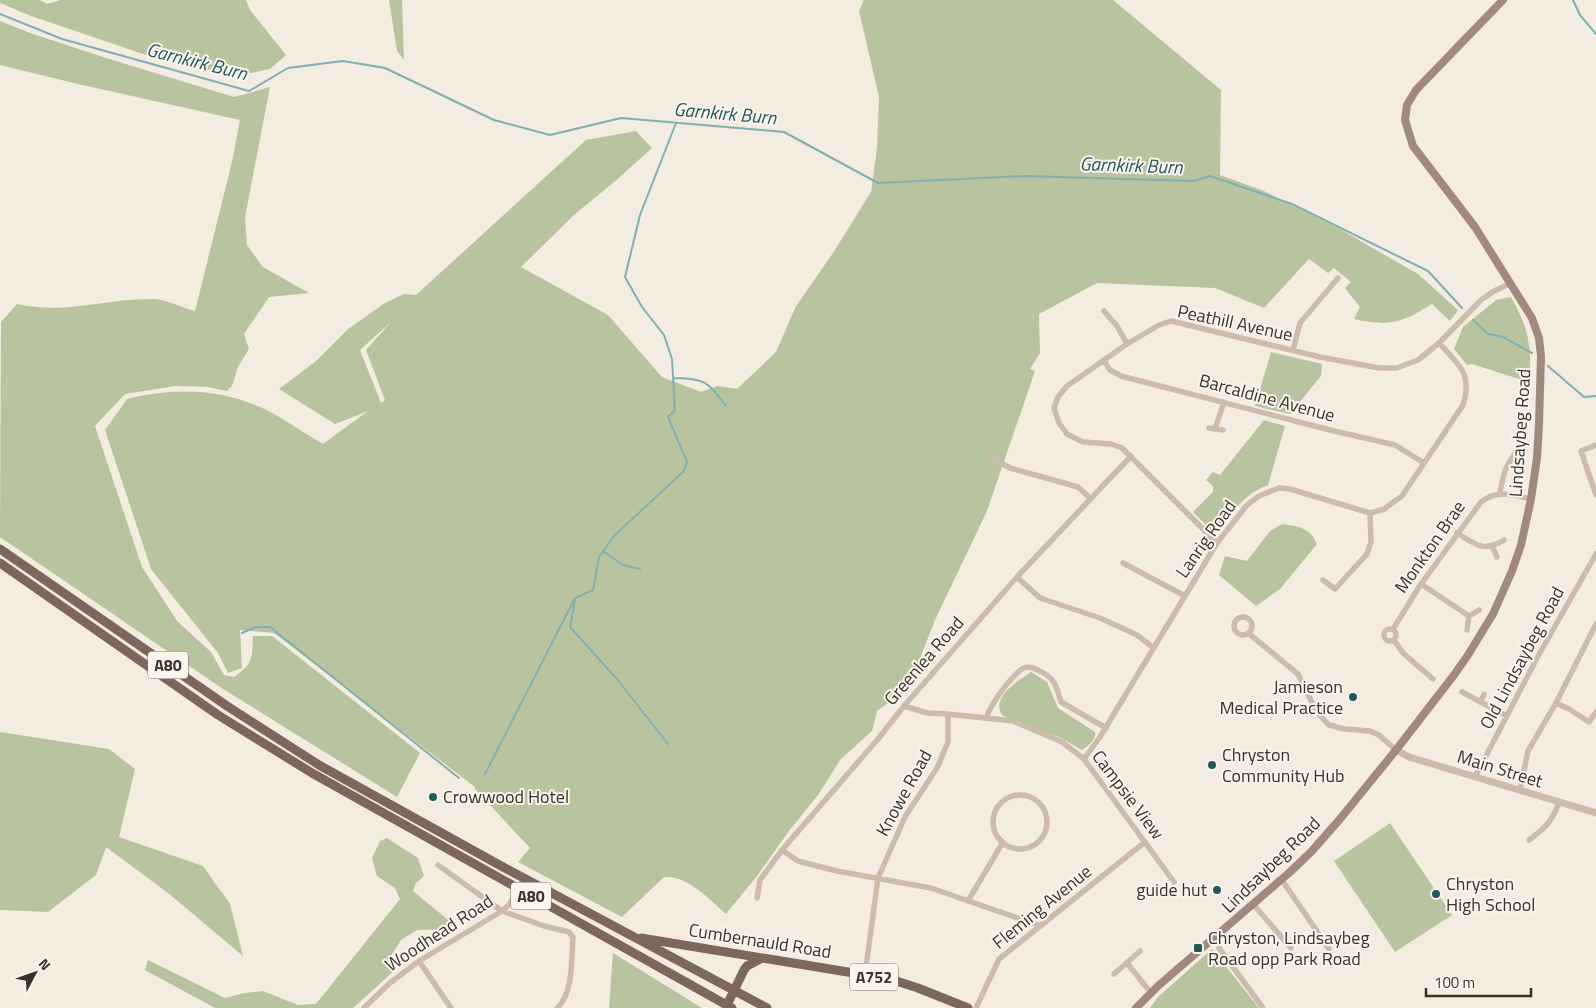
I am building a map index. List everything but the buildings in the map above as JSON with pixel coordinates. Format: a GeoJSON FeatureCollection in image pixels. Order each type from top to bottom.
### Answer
{"type":"FeatureCollection","features":[{"type":"Feature","properties":{"kind":"main road","name":"Lindsaybeg Road"},"geometry":{"type":"LineString","coordinates":[[1136,1008],[1282,880],[1311,852],[1396,750],[1454,676],[1493,614],[1512,571],[1521,545],[1531,499],[1539,424],[1541,356],[1536,328],[1511,283],[1475,227],[1413,146],[1405,120],[1407,105],[1416,90],[1503,0]]}},
{"type":"Feature","properties":{"kind":"main road","name":"A80"},"geometry":{"type":"LineString","coordinates":[[0,549],[227,706],[319,765],[631,937],[767,1008]]}},
{"type":"Feature","properties":{"kind":"main road","name":"A80"},"geometry":{"type":"LineString","coordinates":[[0,563],[218,715],[312,773],[730,1007]]}},
{"type":"Feature","properties":{"kind":"main road","name":"Cumbernauld Road"},"geometry":{"type":"LineString","coordinates":[[631,937],[890,979],[968,1008]]}},
{"type":"Feature","properties":{"kind":"main road"},"geometry":{"type":"LineString","coordinates":[[730,1007],[744,970],[760,959]]}},
{"type":"Feature","properties":{"kind":"street"},"geometry":{"type":"LineString","coordinates":[[1293,350],[1300,323],[1338,278]]}},
{"type":"Feature","properties":{"kind":"street","name":"Peathill Avenue"},"geometry":{"type":"LineString","coordinates":[[1217,544],[1122,448],[1111,444],[1083,442],[1067,434],[1059,423],[1054,408],[1058,397],[1068,386],[1127,344],[1159,325],[1171,321],[1379,368],[1397,368],[1418,360],[1439,343],[1481,300],[1511,283]]}},
{"type":"Feature","properties":{"kind":"street"},"geometry":{"type":"LineString","coordinates":[[1104,311],[1118,326],[1127,344]]}},
{"type":"Feature","properties":{"kind":"street"},"geometry":{"type":"LineString","coordinates":[[1322,580],[1336,589],[1367,554],[1371,542],[1370,513],[1384,509],[1402,496],[1464,406],[1468,391],[1463,369],[1439,343]]}},
{"type":"Feature","properties":{"kind":"street","name":"Barcaldine Avenue"},"geometry":{"type":"LineString","coordinates":[[1104,361],[1110,370],[1121,376],[1395,445],[1424,463]]}},
{"type":"Feature","properties":{"kind":"street"},"geometry":{"type":"LineString","coordinates":[[1223,430],[1212,428],[1224,402]]}},
{"type":"Feature","properties":{"kind":"street"},"geometry":{"type":"LineString","coordinates":[[1522,444],[1506,466],[1500,493],[1531,499]]}},
{"type":"Feature","properties":{"kind":"street"},"geometry":{"type":"LineString","coordinates":[[1596,445],[1581,451],[1596,495]]}},
{"type":"Feature","properties":{"kind":"street","name":"Greenlea Road"},"geometry":{"type":"LineString","coordinates":[[756,898],[760,880],[782,850],[904,706],[1017,577],[1131,456]]}},
{"type":"Feature","properties":{"kind":"street"},"geometry":{"type":"LineString","coordinates":[[990,457],[1010,468],[1078,487],[1091,498]]}},
{"type":"Feature","properties":{"kind":"street","name":"Lanrig Road"},"geometry":{"type":"LineString","coordinates":[[1084,759],[1106,728],[1217,544],[1246,505],[1259,496],[1279,488],[1290,489],[1370,513]]}},
{"type":"Feature","properties":{"kind":"street","name":"Monkton Brae"},"geometry":{"type":"LineString","coordinates":[[1392,630],[1420,584],[1481,502],[1488,496],[1500,493]]}},
{"type":"Feature","properties":{"kind":"street"},"geometry":{"type":"LineString","coordinates":[[1457,533],[1478,546],[1492,546],[1504,540]]}},
{"type":"Feature","properties":{"kind":"street"},"geometry":{"type":"LineString","coordinates":[[1492,546],[1497,557]]}},
{"type":"Feature","properties":{"kind":"street","name":"Old Lindsaybeg Road"},"geometry":{"type":"LineString","coordinates":[[1475,777],[1537,658],[1596,554]]}},
{"type":"Feature","properties":{"kind":"street"},"geometry":{"type":"LineString","coordinates":[[1123,563],[1185,596]]}},
{"type":"Feature","properties":{"kind":"street"},"geometry":{"type":"LineString","coordinates":[[1017,577],[1040,598],[1100,618],[1137,636],[1154,648]]}},
{"type":"Feature","properties":{"kind":"street"},"geometry":{"type":"LineString","coordinates":[[1420,584],[1469,616]]}},
{"type":"Feature","properties":{"kind":"street"},"geometry":{"type":"LineString","coordinates":[[1469,616],[1479,610]]}},
{"type":"Feature","properties":{"kind":"street"},"geometry":{"type":"LineString","coordinates":[[1467,630],[1469,616]]}},
{"type":"Feature","properties":{"kind":"street"},"geometry":{"type":"LineString","coordinates":[[1520,790],[1528,751],[1556,703],[1596,624]]}},
{"type":"Feature","properties":{"kind":"street"},"geometry":{"type":"LineString","coordinates":[[1392,630],[1396,634],[1394,640],[1390,642],[1384,637],[1385,631],[1392,630]]}},
{"type":"Feature","properties":{"kind":"street"},"geometry":{"type":"LineString","coordinates":[[1248,632],[1298,674],[1316,711],[1329,725],[1370,731],[1379,735],[1396,750]]}},
{"type":"Feature","properties":{"kind":"street"},"geometry":{"type":"LineString","coordinates":[[1394,640],[1403,652],[1433,679]]}},
{"type":"Feature","properties":{"kind":"street"},"geometry":{"type":"LineString","coordinates":[[986,718],[990,707],[1004,688],[1017,673],[1024,668],[1030,667],[1038,670],[1053,681],[1061,702],[1106,728]]}},
{"type":"Feature","properties":{"kind":"street"},"geometry":{"type":"LineString","coordinates":[[1462,692],[1507,716]]}},
{"type":"Feature","properties":{"kind":"street"},"geometry":{"type":"LineString","coordinates":[[1480,702],[1484,694]]}},
{"type":"Feature","properties":{"kind":"street"},"geometry":{"type":"LineString","coordinates":[[1556,703],[1589,722],[1596,712]]}},
{"type":"Feature","properties":{"kind":"street","name":"Campsie View"},"geometry":{"type":"LineString","coordinates":[[904,706],[927,713],[1013,721],[1062,742],[1084,759],[1174,882]]}},
{"type":"Feature","properties":{"kind":"street","name":"Knowe Road"},"geometry":{"type":"LineString","coordinates":[[866,975],[878,878],[905,817],[937,768],[948,742],[948,714]]}},
{"type":"Feature","properties":{"kind":"street","name":"Main Street"},"geometry":{"type":"LineString","coordinates":[[1396,750],[1409,757],[1596,813]]}},
{"type":"Feature","properties":{"kind":"street"},"geometry":{"type":"LineString","coordinates":[[1015,795],[1034,798],[1044,810],[1046,824],[1044,833],[1038,841],[1030,846],[1019,848],[1003,842],[996,835],[993,827],[993,819],[998,805],[1005,799],[1015,795]]}},
{"type":"Feature","properties":{"kind":"street"},"geometry":{"type":"LineString","coordinates":[[1529,840],[1549,824],[1559,802]]}},
{"type":"Feature","properties":{"kind":"street"},"geometry":{"type":"LineString","coordinates":[[968,901],[1003,842]]}},
{"type":"Feature","properties":{"kind":"street","name":"Fleming Avenue"},"geometry":{"type":"LineString","coordinates":[[976,1008],[1000,959],[1145,842]]}},
{"type":"Feature","properties":{"kind":"street"},"geometry":{"type":"LineString","coordinates":[[782,850],[798,861],[837,871],[931,888],[1041,926]]}},
{"type":"Feature","properties":{"kind":"street"},"geometry":{"type":"LineString","coordinates":[[438,865],[502,911],[544,926],[569,932],[573,937],[569,988],[566,997],[557,1008]]}},
{"type":"Feature","properties":{"kind":"street","name":"Woodhead Road"},"geometry":{"type":"LineString","coordinates":[[364,1008],[390,983],[419,961],[502,911],[509,905],[524,878]]}},
{"type":"Feature","properties":{"kind":"street"},"geometry":{"type":"LineString","coordinates":[[1282,880],[1329,949]]}},
{"type":"Feature","properties":{"kind":"street"},"geometry":{"type":"LineString","coordinates":[[1253,904],[1291,948]]}},
{"type":"Feature","properties":{"kind":"street"},"geometry":{"type":"LineString","coordinates":[[1219,948],[1264,1008]]}},
{"type":"Feature","properties":{"kind":"street"},"geometry":{"type":"LineString","coordinates":[[1114,974],[1140,951]]}},
{"type":"Feature","properties":{"kind":"street"},"geometry":{"type":"LineString","coordinates":[[419,961],[451,1008]]}},
{"type":"Feature","properties":{"kind":"street"},"geometry":{"type":"LineString","coordinates":[[1127,963],[1151,993]]}},
{"type":"Feature","properties":{"kind":"green space"},"geometry":{"type":"Polygon","coordinates":[[[0,0],[40,0],[47,4],[61,0],[246,0],[250,10],[286,55],[270,69],[237,76],[149,56],[31,16],[0,3],[0,0]]]}},
{"type":"Feature","properties":{"kind":"green space"},"geometry":{"type":"Polygon","coordinates":[[[389,0],[402,0],[404,60],[397,51],[389,0]]]}},
{"type":"Feature","properties":{"kind":"green space"},"geometry":{"type":"Polygon","coordinates":[[[864,0],[1113,0],[1221,90],[1220,175],[1264,191],[1338,228],[1418,274],[1458,310],[1450,321],[1432,304],[1395,322],[1377,323],[1354,319],[1360,307],[1345,288],[1351,282],[1334,268],[1328,273],[1309,259],[1264,308],[1215,288],[1097,283],[1039,314],[1040,353],[1030,369],[1035,371],[987,511],[935,620],[908,689],[877,711],[872,731],[840,760],[818,795],[726,914],[690,884],[673,877],[664,877],[622,917],[518,862],[530,848],[475,787],[274,633],[240,630],[242,668],[228,673],[218,653],[151,569],[105,430],[127,399],[160,393],[211,393],[227,396],[260,407],[284,419],[323,444],[368,411],[335,424],[279,389],[316,361],[348,329],[385,303],[404,294],[416,295],[586,140],[636,131],[652,148],[575,214],[521,267],[608,315],[662,377],[701,392],[718,386],[737,389],[776,352],[796,306],[833,253],[871,192],[877,148],[879,97],[859,11],[864,0]],[[391,322],[360,350],[381,403],[385,400],[366,350],[391,322]]]}},
{"type":"Feature","properties":{"kind":"green space"},"geometry":{"type":"Polygon","coordinates":[[[0,21],[106,58],[234,97],[270,87],[245,217],[247,245],[263,267],[309,293],[269,297],[244,334],[249,349],[238,367],[232,386],[227,391],[208,387],[175,386],[125,394],[95,426],[142,567],[177,621],[211,652],[224,675],[234,677],[249,664],[253,636],[272,636],[420,753],[397,797],[220,687],[0,537],[1,322],[17,304],[52,308],[137,299],[155,299],[195,311],[232,162],[240,120],[0,65],[0,21]]]}},
{"type":"Feature","properties":{"kind":"green space"},"geometry":{"type":"Polygon","coordinates":[[[1511,297],[1524,324],[1530,350],[1530,371],[1522,380],[1472,364],[1467,365],[1454,349],[1463,327],[1496,300],[1511,297]]]}},
{"type":"Feature","properties":{"kind":"green space"},"geometry":{"type":"Polygon","coordinates":[[[1271,352],[1322,364],[1321,376],[1290,414],[1255,406],[1271,352]]]}},
{"type":"Feature","properties":{"kind":"green space"},"geometry":{"type":"Polygon","coordinates":[[[1264,420],[1285,426],[1268,485],[1246,498],[1219,530],[1215,532],[1193,512],[1213,492],[1213,486],[1206,480],[1213,472],[1220,475],[1264,420]]]}},
{"type":"Feature","properties":{"kind":"green space"},"geometry":{"type":"Polygon","coordinates":[[[1282,524],[1299,527],[1308,531],[1317,544],[1280,589],[1256,606],[1219,575],[1225,556],[1247,561],[1270,531],[1282,524]]]}},
{"type":"Feature","properties":{"kind":"green space"},"geometry":{"type":"Polygon","coordinates":[[[1031,672],[1047,682],[1058,708],[1095,732],[1093,740],[1089,745],[1082,750],[1061,738],[1003,716],[1000,709],[1002,697],[1013,685],[1031,672]]]}},
{"type":"Feature","properties":{"kind":"green space"},"geometry":{"type":"Polygon","coordinates":[[[0,732],[109,749],[135,769],[119,837],[203,866],[230,904],[243,956],[168,893],[106,847],[96,875],[48,912],[0,910],[0,732]]]}},
{"type":"Feature","properties":{"kind":"green space"},"geometry":{"type":"Polygon","coordinates":[[[1390,823],[1452,915],[1395,952],[1334,861],[1390,823]]]}},
{"type":"Feature","properties":{"kind":"green space"},"geometry":{"type":"Polygon","coordinates":[[[387,838],[418,858],[424,876],[416,883],[413,891],[459,929],[417,930],[401,940],[390,958],[396,969],[353,1008],[215,1008],[145,970],[148,960],[225,998],[263,991],[298,1005],[316,1004],[400,899],[395,888],[377,876],[372,858],[380,841],[387,838]]]}},
{"type":"Feature","properties":{"kind":"green space"},"geometry":{"type":"Polygon","coordinates":[[[1212,949],[1259,1008],[1150,1008],[1158,997],[1212,949]]]}},
{"type":"Feature","properties":{"kind":"green space"},"geometry":{"type":"Polygon","coordinates":[[[613,953],[702,1008],[609,1008],[613,953]]]}},
{"type":"Feature","properties":{"kind":"waterway","name":"Garnkirk Burn"},"geometry":{"type":"LineString","coordinates":[[1573,0],[1580,15],[1596,34]]}},
{"type":"Feature","properties":{"kind":"waterway","name":"Garnkirk Burn"},"geometry":{"type":"LineString","coordinates":[[0,14],[62,39],[249,91],[288,68],[343,61],[385,68],[494,120],[550,135],[621,118],[784,132],[878,183],[1025,176],[1194,181],[1210,176],[1292,204],[1428,271],[1462,308]]}},
{"type":"Feature","properties":{"kind":"waterway"},"geometry":{"type":"LineString","coordinates":[[485,774],[575,598],[593,590],[599,557],[614,536],[684,471],[687,462],[668,417],[675,410],[672,359],[664,335],[642,307],[625,277],[640,215],[676,123]]}},
{"type":"Feature","properties":{"kind":"waterway","name":"Garnkirk Burn"},"geometry":{"type":"LineString","coordinates":[[1473,320],[1488,334],[1503,337],[1532,353]]}},
{"type":"Feature","properties":{"kind":"waterway","name":"Garnkirk Burn"},"geometry":{"type":"LineString","coordinates":[[1548,366],[1584,397],[1596,396]]}},
{"type":"Feature","properties":{"kind":"waterway"},"geometry":{"type":"LineString","coordinates":[[673,378],[692,379],[705,383],[726,406]]}},
{"type":"Feature","properties":{"kind":"waterway"},"geometry":{"type":"LineString","coordinates":[[603,551],[623,565],[640,569]]}},
{"type":"Feature","properties":{"kind":"waterway"},"geometry":{"type":"LineString","coordinates":[[575,600],[570,627],[617,679],[668,744]]}},
{"type":"Feature","properties":{"kind":"waterway"},"geometry":{"type":"LineString","coordinates":[[242,633],[255,627],[270,627],[459,778]]}},
{"type":"Feature","properties":{"kind":"place","name":"Jamieson Medical Practice"},"geometry":{"type":"Point","coordinates":[1353,697]}},
{"type":"Feature","properties":{"kind":"place","name":"Chryston Community Hub"},"geometry":{"type":"Point","coordinates":[1212,765]}},
{"type":"Feature","properties":{"kind":"place","name":"Crowwood Hotel"},"geometry":{"type":"Point","coordinates":[433,797]}},
{"type":"Feature","properties":{"kind":"place","name":"guide hut"},"geometry":{"type":"Point","coordinates":[1217,890]}},
{"type":"Feature","properties":{"kind":"place","name":"Chryston High School"},"geometry":{"type":"Point","coordinates":[1436,894]}},
{"type":"Feature","properties":{"kind":"place","name":"Chryston, Lindsaybeg Road opp Park Road"},"geometry":{"type":"Point","coordinates":[1198,948]}}]}
